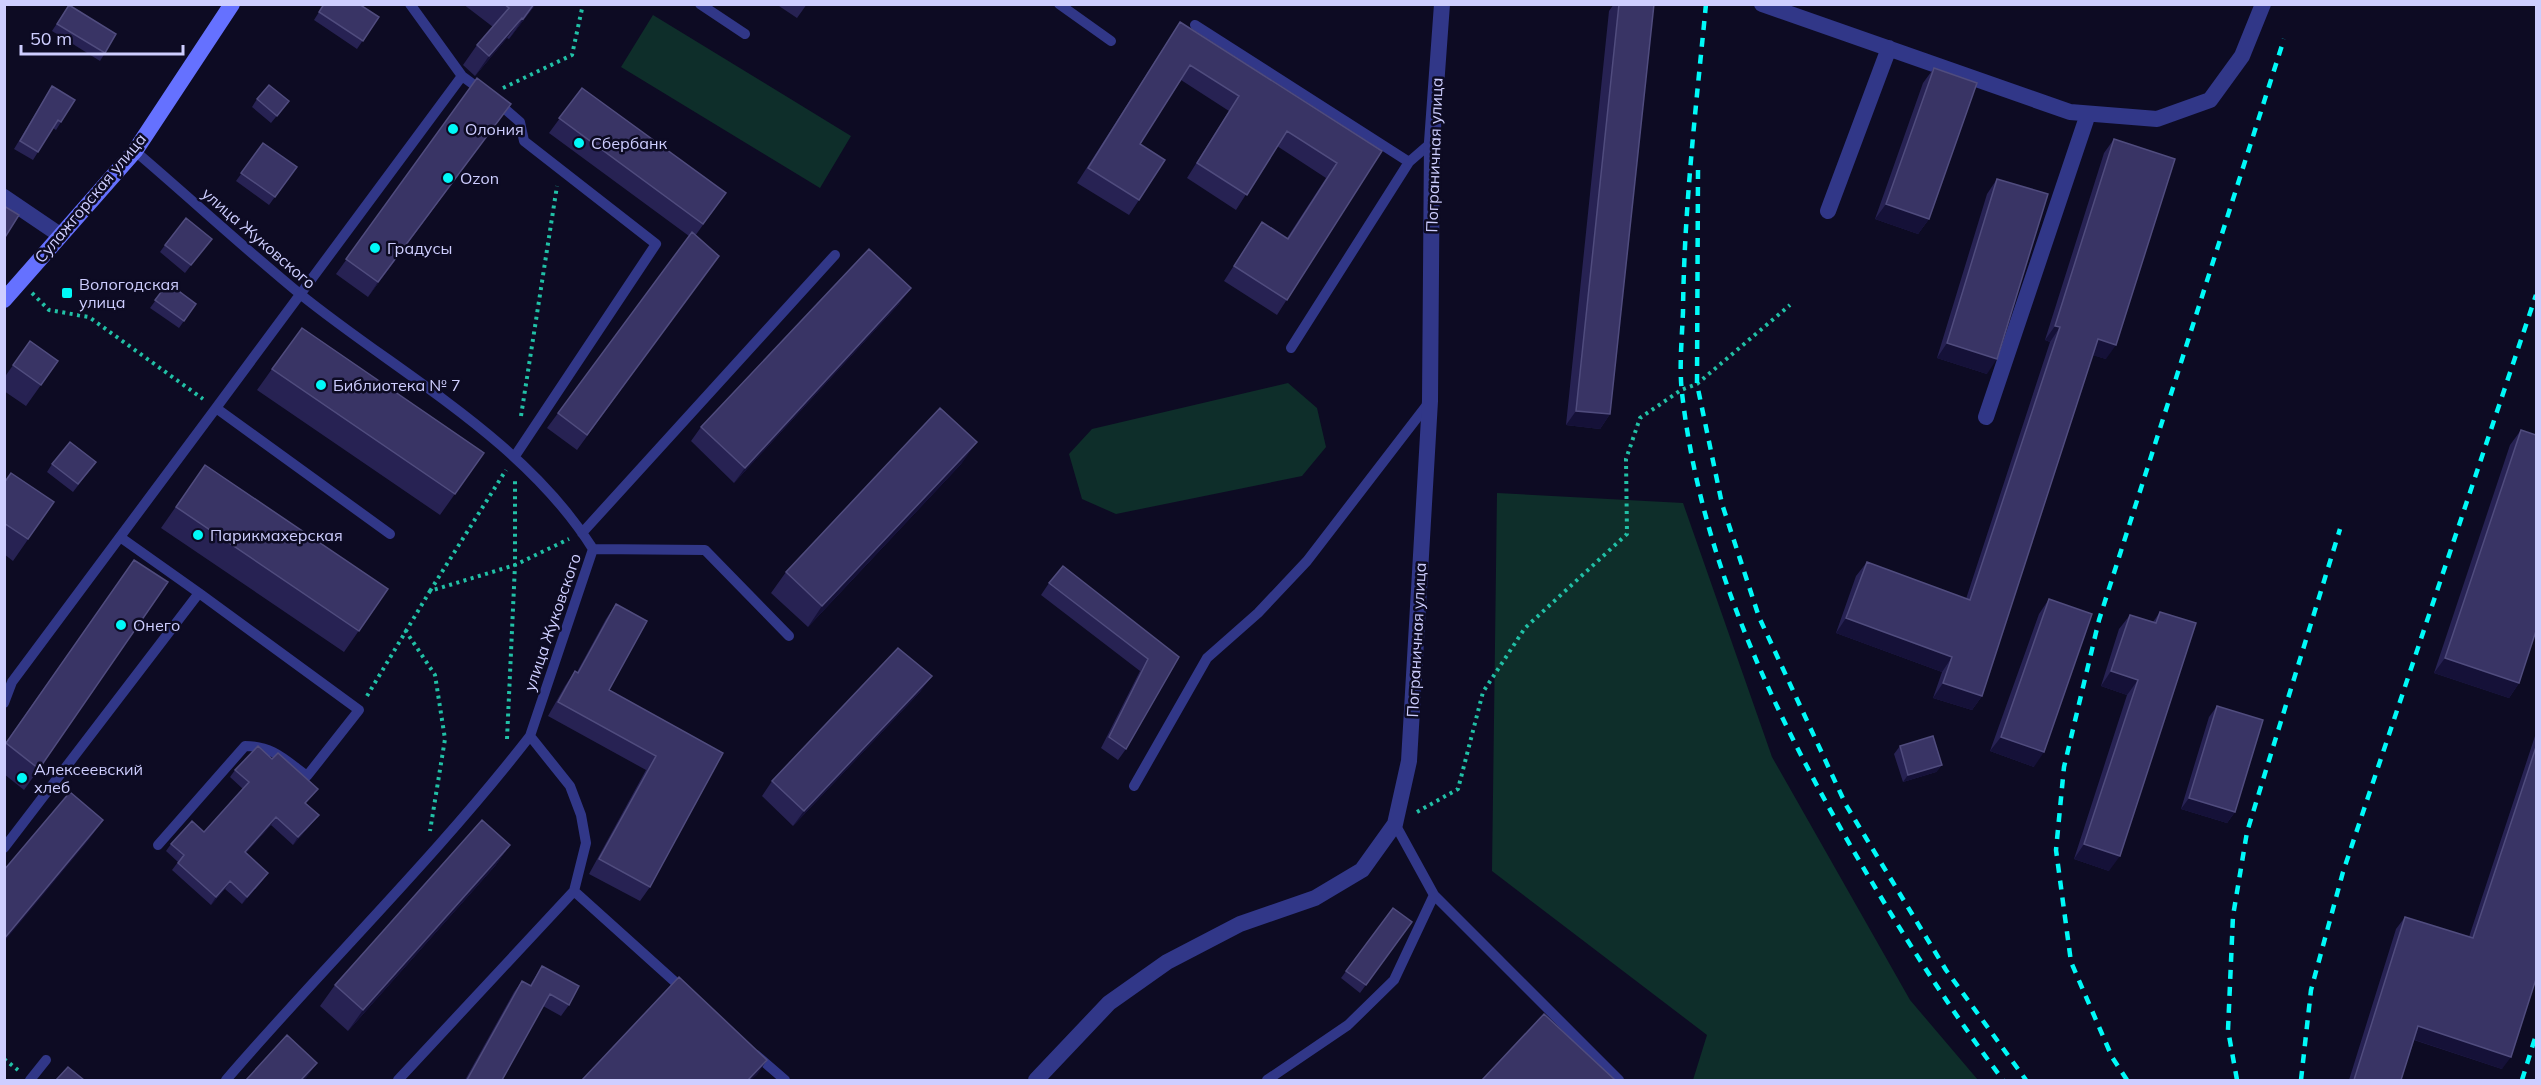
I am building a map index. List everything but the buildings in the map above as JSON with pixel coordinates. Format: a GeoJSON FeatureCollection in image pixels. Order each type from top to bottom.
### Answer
{"type":"FeatureCollection","features":[{"type":"Feature","properties":{"kind":"main road","name":"Сулажгорская улица"},"geometry":{"type":"LineString","coordinates":[[4,300],[135,151],[232,4]]}},
{"type":"Feature","properties":{"kind":"street","name":"Пограничная улица"},"geometry":{"type":"LineString","coordinates":[[1036,1080],[1109,1002],[1167,962],[1240,924],[1315,898],[1362,870],[1395,824],[1409,761],[1430,401],[1432,142],[1442,4]]}},
{"type":"Feature","properties":{"kind":"street"},"geometry":{"type":"LineString","coordinates":[[1762,4],[1782,7],[1889,48],[2070,112],[2157,119],[2210,100],[2242,56],[2263,4]]}},
{"type":"Feature","properties":{"kind":"street"},"geometry":{"type":"LineString","coordinates":[[1828,212],[1889,48]]}},
{"type":"Feature","properties":{"kind":"street"},"geometry":{"type":"LineString","coordinates":[[1986,417],[2088,114]]}},
{"type":"Feature","properties":{"kind":"street"},"geometry":{"type":"LineString","coordinates":[[4,197],[60,235]]}},
{"type":"Feature","properties":{"kind":"lane"},"geometry":{"type":"LineString","coordinates":[[410,4],[462,76],[520,122],[524,141],[656,244],[515,456]]}},
{"type":"Feature","properties":{"kind":"lane"},"geometry":{"type":"LineString","coordinates":[[700,4],[745,34]]}},
{"type":"Feature","properties":{"kind":"lane"},"geometry":{"type":"LineString","coordinates":[[1059,4],[1111,41]]}},
{"type":"Feature","properties":{"kind":"lane"},"geometry":{"type":"LineString","coordinates":[[1195,25],[1409,162]]}},
{"type":"Feature","properties":{"kind":"lane"},"geometry":{"type":"LineString","coordinates":[[4,703],[8,681],[120,537],[462,76]]}},
{"type":"Feature","properties":{"kind":"lane"},"geometry":{"type":"LineString","coordinates":[[1291,348],[1409,162],[1432,142]]}},
{"type":"Feature","properties":{"kind":"lane","name":"улица Жуковского"},"geometry":{"type":"LineString","coordinates":[[135,151],[300,294],[515,456],[582,532],[592,549],[530,736]]}},
{"type":"Feature","properties":{"kind":"lane"},"geometry":{"type":"LineString","coordinates":[[582,532],[835,255]]}},
{"type":"Feature","properties":{"kind":"lane"},"geometry":{"type":"LineString","coordinates":[[1134,786],[1207,658],[1258,613],[1307,561],[1430,401]]}},
{"type":"Feature","properties":{"kind":"lane"},"geometry":{"type":"LineString","coordinates":[[216,408],[390,534]]}},
{"type":"Feature","properties":{"kind":"lane"},"geometry":{"type":"LineString","coordinates":[[120,537],[359,710],[307,776],[274,751],[260,746],[245,746],[158,844]]}},
{"type":"Feature","properties":{"kind":"lane"},"geometry":{"type":"LineString","coordinates":[[592,549],[705,550],[789,636]]}},
{"type":"Feature","properties":{"kind":"lane"},"geometry":{"type":"LineString","coordinates":[[4,848],[199,593]]}},
{"type":"Feature","properties":{"kind":"lane"},"geometry":{"type":"LineString","coordinates":[[226,1080],[277,1021],[425,861],[530,736],[570,786],[581,815],[586,843],[574,891],[398,1080]]}},
{"type":"Feature","properties":{"kind":"lane"},"geometry":{"type":"LineString","coordinates":[[1395,824],[1434,895],[1619,1080]]}},
{"type":"Feature","properties":{"kind":"lane"},"geometry":{"type":"LineString","coordinates":[[574,891],[697,1002]]}},
{"type":"Feature","properties":{"kind":"lane"},"geometry":{"type":"LineString","coordinates":[[1267,1080],[1348,1025],[1394,980],[1434,895]]}},
{"type":"Feature","properties":{"kind":"lane"},"geometry":{"type":"LineString","coordinates":[[750,1049],[785,1080]]}},
{"type":"Feature","properties":{"kind":"lane"},"geometry":{"type":"LineString","coordinates":[[30,1080],[46,1060]]}},
{"type":"Feature","properties":{"kind":"path"},"geometry":{"type":"LineString","coordinates":[[488,95],[572,55],[583,4]]}},
{"type":"Feature","properties":{"kind":"path"},"geometry":{"type":"LineString","coordinates":[[20,281],[49,310],[89,317],[216,408]]}},
{"type":"Feature","properties":{"kind":"path"},"geometry":{"type":"LineString","coordinates":[[1395,824],[1458,789],[1483,692],[1525,628],[1627,534],[1626,459],[1640,418],[1682,390],[1697,384],[1790,305]]}},
{"type":"Feature","properties":{"kind":"path"},"geometry":{"type":"LineString","coordinates":[[359,710],[405,630],[515,456]]}},
{"type":"Feature","properties":{"kind":"path"},"geometry":{"type":"LineString","coordinates":[[430,591],[515,565],[582,532]]}},
{"type":"Feature","properties":{"kind":"path"},"geometry":{"type":"LineString","coordinates":[[405,630],[435,675],[445,740],[425,861]]}},
{"type":"Feature","properties":{"kind":"green space"},"geometry":{"type":"Polygon","coordinates":[[[653,15],[851,136],[820,188],[621,67],[653,15]]]}},
{"type":"Feature","properties":{"kind":"green space"},"geometry":{"type":"Polygon","coordinates":[[[1288,383],[1317,408],[1326,447],[1302,476],[1116,514],[1082,499],[1069,454],[1092,429],[1288,383]]]}},
{"type":"Feature","properties":{"kind":"green space"},"geometry":{"type":"Polygon","coordinates":[[[1497,493],[1683,503],[1772,757],[1910,1000],[1978,1080],[1693,1080],[1707,1035],[1492,871],[1497,493]]]}},
{"type":"Feature","properties":{"kind":"railway"},"geometry":{"type":"LineString","coordinates":[[1706,4],[1688,196],[1681,363],[1682,393],[1692,455],[1706,517],[1724,577],[1746,636],[1799,751],[1860,862],[1928,973],[2003,1080]]}},
{"type":"Feature","properties":{"kind":"railway"},"geometry":{"type":"LineString","coordinates":[[2127,1080],[2112,1057],[2071,962],[2056,850],[2064,767],[2099,620],[2284,39]]}},
{"type":"Feature","properties":{"kind":"railway"},"geometry":{"type":"LineString","coordinates":[[1698,170],[1697,384],[1722,504],[1759,617],[1846,805],[1946,970],[2026,1080]]}},
{"type":"Feature","properties":{"kind":"railway"},"geometry":{"type":"LineString","coordinates":[[2301,1080],[2311,990],[2343,872],[2536,295]]}},
{"type":"Feature","properties":{"kind":"railway"},"geometry":{"type":"LineString","coordinates":[[2237,1080],[2228,1030],[2233,916],[2247,832],[2340,529]]}},
{"type":"Feature","properties":{"kind":"railway"},"geometry":{"type":"LineString","coordinates":[[2522,1080],[2536,1035]]}},
{"type":"Feature","properties":{"kind":"place","name":"Олония"},"geometry":{"type":"Point","coordinates":[453,129]}},
{"type":"Feature","properties":{"kind":"place","name":"Сбербанк"},"geometry":{"type":"Point","coordinates":[579,143]}},
{"type":"Feature","properties":{"kind":"place","name":"Ozon"},"geometry":{"type":"Point","coordinates":[448,178]}},
{"type":"Feature","properties":{"kind":"place","name":"Градусы"},"geometry":{"type":"Point","coordinates":[375,248]}},
{"type":"Feature","properties":{"kind":"place","name":"Вологодская улица"},"geometry":{"type":"Point","coordinates":[67,293]}},
{"type":"Feature","properties":{"kind":"place","name":"Библиотека № 7"},"geometry":{"type":"Point","coordinates":[321,385]}},
{"type":"Feature","properties":{"kind":"place","name":"Парикмахерская"},"geometry":{"type":"Point","coordinates":[198,535]}},
{"type":"Feature","properties":{"kind":"place","name":"Онего"},"geometry":{"type":"Point","coordinates":[121,625]}},
{"type":"Feature","properties":{"kind":"place","name":"Алексеевский хлеб"},"geometry":{"type":"Point","coordinates":[22,778]}}]}
